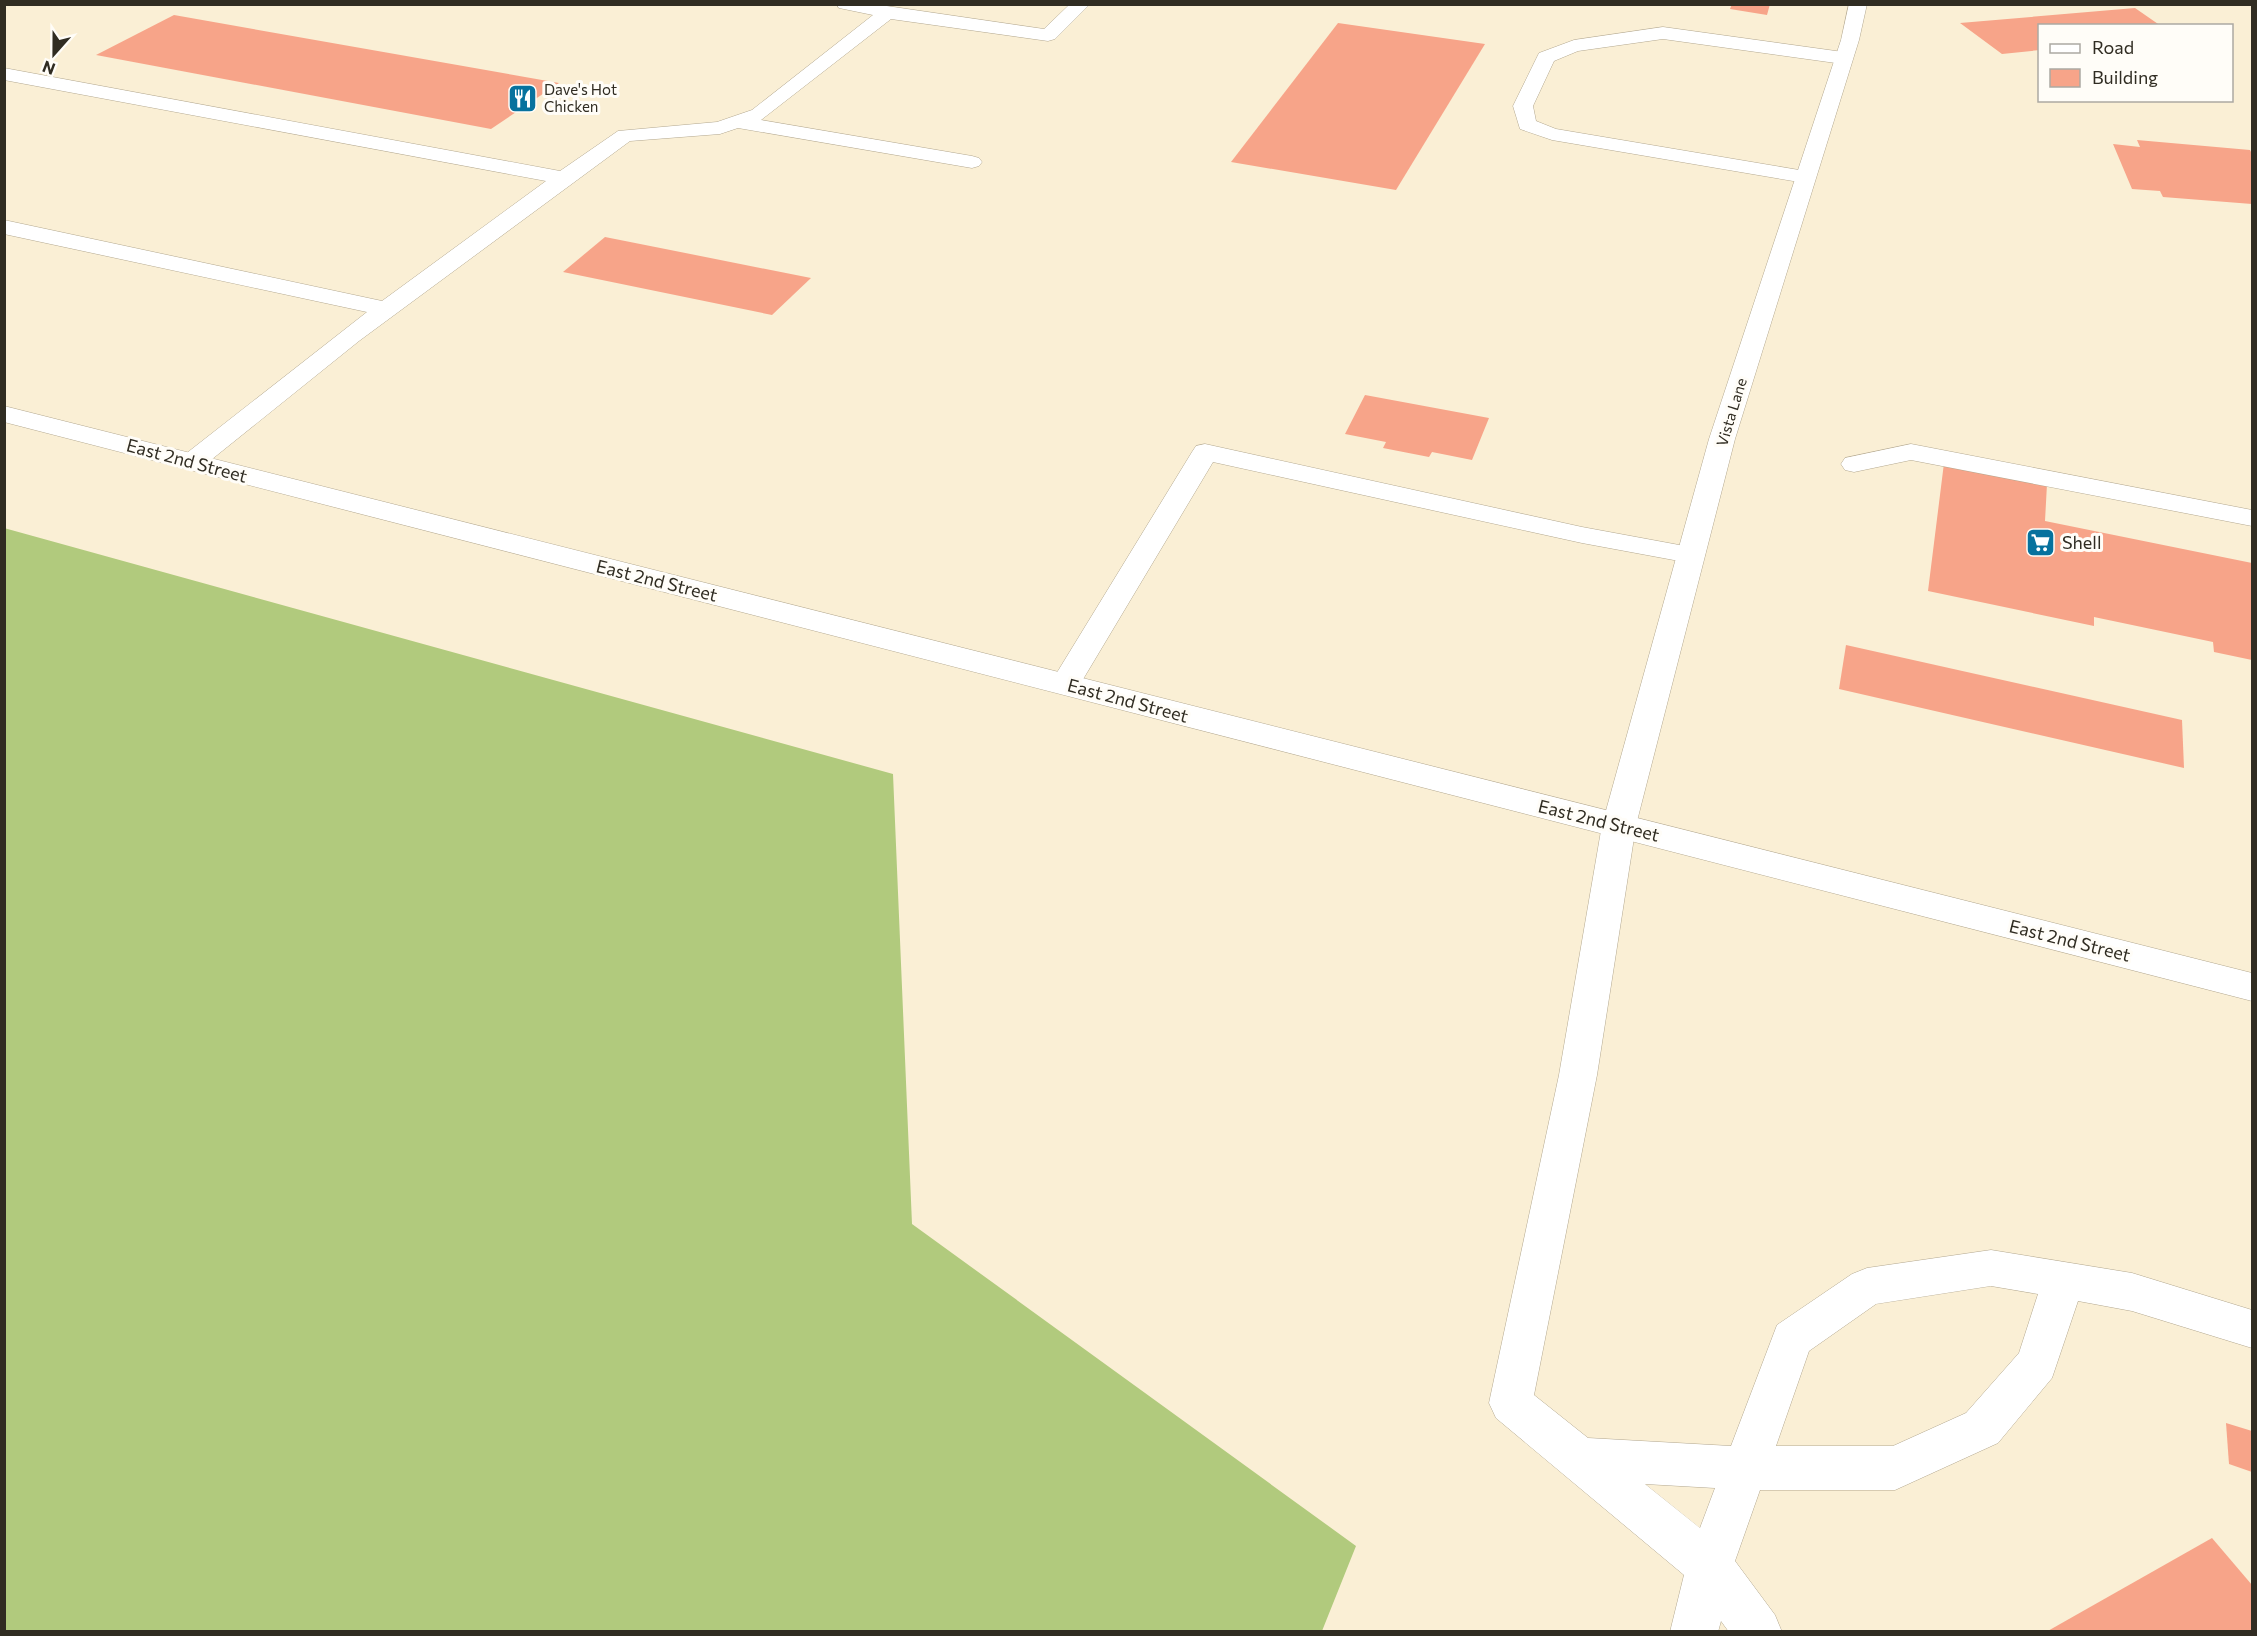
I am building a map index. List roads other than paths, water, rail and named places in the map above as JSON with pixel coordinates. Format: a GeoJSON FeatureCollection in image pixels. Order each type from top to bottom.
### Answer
{"type":"FeatureCollection","features":[{"type":"Feature","properties":{"kind":"street"},"geometry":{"type":"LineString","coordinates":[[845,4],[886,13],[1048,35],[1081,4]]}},
{"type":"Feature","properties":{"kind":"street"},"geometry":{"type":"LineString","coordinates":[[951,22],[970,4]]}},
{"type":"Feature","properties":{"kind":"street","name":"Vista Lane"},"geometry":{"type":"LineString","coordinates":[[1582,1459],[1511,1403],[1578,1075],[1619,825],[1722,439],[1806,177],[1858,4]]}},
{"type":"Feature","properties":{"kind":"street"},"geometry":{"type":"LineString","coordinates":[[192,462],[387,309],[625,135],[720,128],[759,114],[886,13]]}},
{"type":"Feature","properties":{"kind":"street"},"geometry":{"type":"LineString","coordinates":[[1806,177],[1552,134],[1527,126],[1523,106],[1546,57],[1574,46],[1619,38],[1663,33],[1843,58]]}},
{"type":"Feature","properties":{"kind":"street"},"geometry":{"type":"LineString","coordinates":[[4,74],[564,178]]}},
{"type":"Feature","properties":{"kind":"street"},"geometry":{"type":"LineString","coordinates":[[737,122],[972,162]]}},
{"type":"Feature","properties":{"kind":"street"},"geometry":{"type":"LineString","coordinates":[[4,227],[387,309]]}},
{"type":"Feature","properties":{"kind":"street","name":"East 2nd Street"},"geometry":{"type":"LineString","coordinates":[[4,414],[2253,987]]}},
{"type":"Feature","properties":{"kind":"street"},"geometry":{"type":"LineString","coordinates":[[1065,684],[1205,452],[1582,535],[1690,555]]}},
{"type":"Feature","properties":{"kind":"street"},"geometry":{"type":"LineString","coordinates":[[1854,464],[1911,452],[2253,518]]}},
{"type":"Feature","properties":{"kind":"street"},"geometry":{"type":"LineString","coordinates":[[1694,1632],[1710,1566],[1792,1339],[1867,1287],[1991,1268],[2132,1292],[2253,1329]]}},
{"type":"Feature","properties":{"kind":"street"},"geometry":{"type":"LineString","coordinates":[[1582,1459],[1746,1468],[1895,1468],[1982,1428],[2037,1364],[2064,1280]]}},
{"type":"Feature","properties":{"kind":"street"},"geometry":{"type":"LineString","coordinates":[[1582,1459],[1710,1566],[1758,1632]]}},
{"type":"Feature","properties":{"kind":"place","name":"Dave's Hot Chicken"},"geometry":{"type":"Point","coordinates":[523,98]}},
{"type":"Feature","properties":{"kind":"place","name":"Shell"},"geometry":{"type":"Point","coordinates":[2041,542]}}]}
